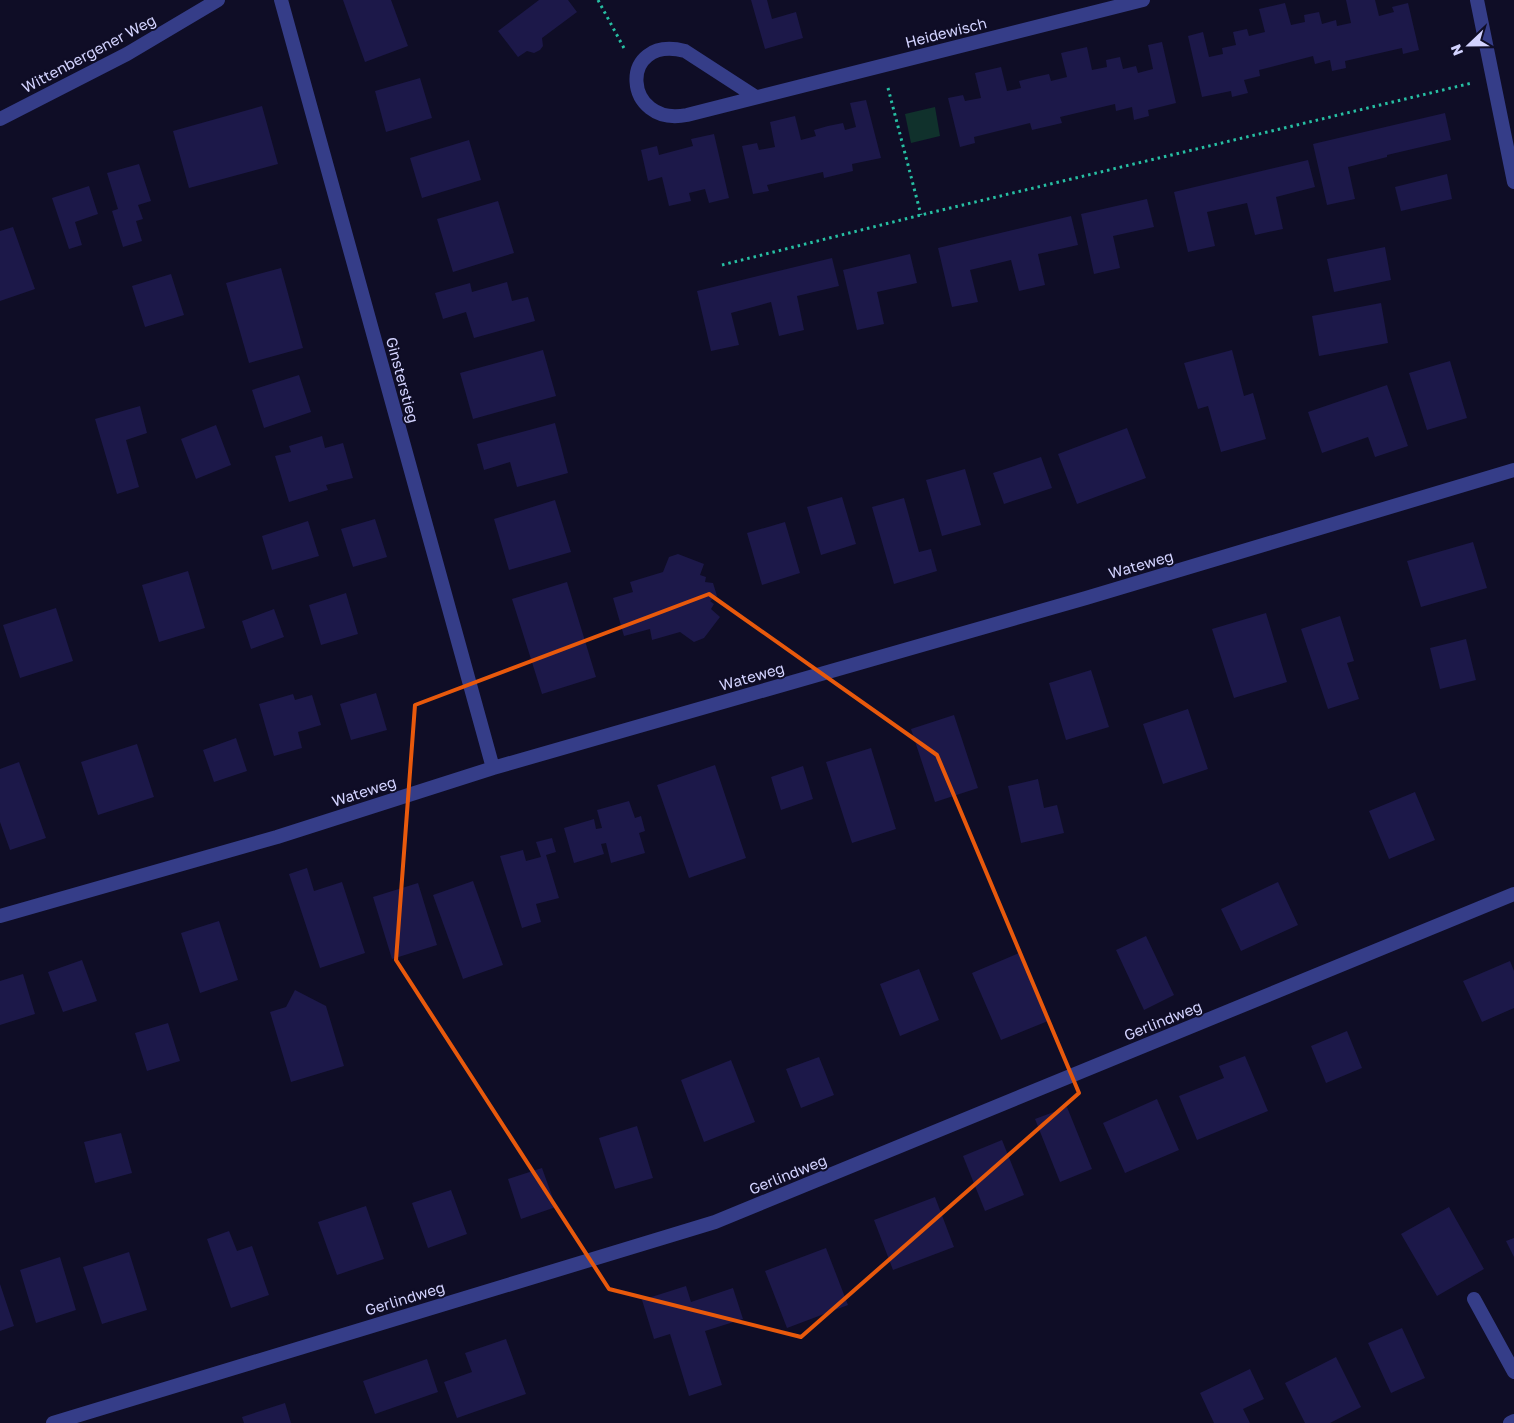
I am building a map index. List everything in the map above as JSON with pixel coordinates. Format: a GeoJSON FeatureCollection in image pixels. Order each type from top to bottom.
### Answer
{"type":"FeatureCollection","features":[{"type":"Feature","properties":{"kind":"street","name":"Wittenbergener Weg"},"geometry":{"type":"LineString","coordinates":[[0,119],[127,54],[218,0]]}},
{"type":"Feature","properties":{"kind":"street","name":"Ginsterstieg"},"geometry":{"type":"LineString","coordinates":[[280,0],[493,768]]}},
{"type":"Feature","properties":{"kind":"street","name":"Heidewisch"},"geometry":{"type":"LineString","coordinates":[[637,72],[636,83],[639,94],[645,104],[664,116],[676,117],[1143,0]]}},
{"type":"Feature","properties":{"kind":"street"},"geometry":{"type":"LineString","coordinates":[[1477,0],[1514,182]]}},
{"type":"Feature","properties":{"kind":"street"},"geometry":{"type":"LineString","coordinates":[[637,72],[647,56],[664,48],[674,48],[685,51],[756,97]]}},
{"type":"Feature","properties":{"kind":"street","name":"Wateweg"},"geometry":{"type":"LineString","coordinates":[[0,916],[277,837],[493,768],[1086,598],[1514,470]]}},
{"type":"Feature","properties":{"kind":"street","name":"Gerlindweg"},"geometry":{"type":"LineString","coordinates":[[53,1423],[715,1222],[1514,894]]}},
{"type":"Feature","properties":{"kind":"street"},"geometry":{"type":"LineString","coordinates":[[1474,1298],[1514,1372]]}},
{"type":"Feature","properties":{"kind":"street"},"geometry":{"type":"LineString","coordinates":[[1510,1423],[1514,1421]]}},
{"type":"Feature","properties":{"kind":"path"},"geometry":{"type":"LineString","coordinates":[[598,0],[637,72]]}},
{"type":"Feature","properties":{"kind":"path"},"geometry":{"type":"LineString","coordinates":[[882,65],[921,215]]}},
{"type":"Feature","properties":{"kind":"path"},"geometry":{"type":"LineString","coordinates":[[722,265],[921,215],[1492,78]]}},
{"type":"Feature","properties":{"kind":"highlighted area"},"geometry":{"type":"Polygon","coordinates":[[[709,594],[937,755],[1079,1093],[801,1337],[609,1289],[396,960],[415,705],[709,594]]]}},
{"type":"Feature","properties":{"kind":"green space"},"geometry":{"type":"Polygon","coordinates":[[[935,107],[940,136],[911,143],[905,114],[935,107]]]}},
{"type":"Feature","properties":{"kind":"building"},"geometry":{"type":"Polygon","coordinates":[[[343,0],[391,0],[408,46],[365,62],[343,0]]]}},
{"type":"Feature","properties":{"kind":"building"},"geometry":{"type":"Polygon","coordinates":[[[539,0],[568,0],[577,12],[542,38],[543,46],[540,50],[534,53],[527,51],[518,57],[498,31],[539,0]]]}},
{"type":"Feature","properties":{"kind":"building"},"geometry":{"type":"Polygon","coordinates":[[[751,0],[767,0],[772,19],[796,12],[803,38],[765,49],[751,0]]]}},
{"type":"Feature","properties":{"kind":"building"},"geometry":{"type":"Polygon","coordinates":[[[1346,0],[1375,0],[1379,16],[1394,12],[1392,7],[1408,3],[1419,50],[1403,54],[1402,48],[1345,61],[1346,68],[1332,71],[1330,60],[1315,64],[1313,56],[1259,70],[1260,76],[1244,80],[1248,93],[1232,97],[1231,91],[1202,97],[1188,36],[1203,32],[1209,57],[1223,54],[1222,48],[1236,45],[1233,32],[1247,29],[1249,36],[1265,32],[1259,9],[1285,3],[1291,25],[1305,22],[1304,15],[1319,12],[1322,24],[1336,20],[1337,26],[1351,23],[1346,0]]]}},
{"type":"Feature","properties":{"kind":"building"},"geometry":{"type":"Polygon","coordinates":[[[1162,42],[1176,103],[1148,110],[1149,116],[1134,120],[1132,107],[1116,111],[1115,104],[1060,117],[1062,123],[1032,130],[1030,123],[974,137],[975,143],[960,147],[948,98],[963,95],[965,101],[981,98],[975,73],[1001,67],[1007,91],[1021,88],[1019,81],[1035,77],[1049,74],[1051,81],[1067,77],[1061,53],[1087,47],[1092,70],[1107,67],[1106,60],[1120,57],[1123,69],[1136,66],[1138,73],[1153,69],[1148,45],[1162,42]]]}},
{"type":"Feature","properties":{"kind":"building"},"geometry":{"type":"Polygon","coordinates":[[[420,78],[432,118],[386,132],[375,91],[420,78]]]}},
{"type":"Feature","properties":{"kind":"building"},"geometry":{"type":"Polygon","coordinates":[[[866,100],[881,158],[852,164],[853,171],[824,178],[823,172],[767,185],[769,191],[753,194],[742,146],[757,143],[759,150],[775,147],[770,122],[795,116],[801,140],[816,136],[814,130],[828,126],[843,123],[845,130],[856,127],[850,103],[866,100]]]}},
{"type":"Feature","properties":{"kind":"building"},"geometry":{"type":"Polygon","coordinates":[[[262,106],[278,164],[189,188],[173,131],[262,106]]]}},
{"type":"Feature","properties":{"kind":"building"},"geometry":{"type":"Polygon","coordinates":[[[1445,113],[1451,140],[1387,155],[1387,157],[1348,167],[1355,199],[1327,205],[1313,144],[1445,113]]]}},
{"type":"Feature","properties":{"kind":"building"},"geometry":{"type":"Polygon","coordinates":[[[714,134],[729,198],[709,203],[705,189],[689,193],[691,201],[669,206],[662,177],[648,181],[641,150],[657,146],[659,155],[693,146],[691,139],[714,134]]]}},
{"type":"Feature","properties":{"kind":"building"},"geometry":{"type":"Polygon","coordinates":[[[469,140],[481,180],[422,198],[410,158],[469,140]]]}},
{"type":"Feature","properties":{"kind":"building"},"geometry":{"type":"Polygon","coordinates":[[[1308,160],[1315,187],[1276,197],[1283,229],[1255,235],[1247,203],[1207,212],[1215,246],[1188,252],[1174,192],[1308,160]]]}},
{"type":"Feature","properties":{"kind":"building"},"geometry":{"type":"Polygon","coordinates":[[[139,164],[151,201],[138,205],[143,219],[136,221],[142,241],[123,247],[112,211],[118,209],[107,173],[139,164]]]}},
{"type":"Feature","properties":{"kind":"building"},"geometry":{"type":"Polygon","coordinates":[[[1447,174],[1452,199],[1401,211],[1395,187],[1447,174]]]}},
{"type":"Feature","properties":{"kind":"building"},"geometry":{"type":"Polygon","coordinates":[[[89,186],[98,214],[75,222],[82,245],[69,249],[52,198],[89,186]]]}},
{"type":"Feature","properties":{"kind":"building"},"geometry":{"type":"Polygon","coordinates":[[[1147,199],[1154,227],[1113,236],[1120,268],[1094,274],[1081,214],[1147,199]]]}},
{"type":"Feature","properties":{"kind":"building"},"geometry":{"type":"Polygon","coordinates":[[[498,201],[514,253],[453,272],[437,219],[498,201]]]}},
{"type":"Feature","properties":{"kind":"building"},"geometry":{"type":"Polygon","coordinates":[[[1071,216],[1078,245],[1038,254],[1045,285],[1019,291],[1011,260],[970,270],[978,302],[952,307],[938,248],[1071,216]]]}},
{"type":"Feature","properties":{"kind":"building"},"geometry":{"type":"Polygon","coordinates":[[[13,227],[35,289],[0,301],[0,231],[13,227]]]}},
{"type":"Feature","properties":{"kind":"building"},"geometry":{"type":"Polygon","coordinates":[[[1385,247],[1391,280],[1334,292],[1327,259],[1385,247]]]}},
{"type":"Feature","properties":{"kind":"building"},"geometry":{"type":"Polygon","coordinates":[[[910,254],[917,283],[877,292],[884,324],[857,330],[843,270],[910,254]]]}},
{"type":"Feature","properties":{"kind":"building"},"geometry":{"type":"Polygon","coordinates":[[[832,258],[839,286],[797,296],[804,330],[779,336],[771,302],[731,313],[739,345],[711,351],[697,291],[832,258]]]}},
{"type":"Feature","properties":{"kind":"building"},"geometry":{"type":"Polygon","coordinates":[[[281,268],[303,348],[249,363],[226,283],[281,268]]]}},
{"type":"Feature","properties":{"kind":"building"},"geometry":{"type":"Polygon","coordinates":[[[171,274],[184,315],[145,327],[132,286],[171,274]]]}},
{"type":"Feature","properties":{"kind":"building"},"geometry":{"type":"Polygon","coordinates":[[[507,282],[512,301],[528,297],[535,321],[474,338],[466,312],[443,319],[435,293],[470,283],[472,292],[507,282]]]}},
{"type":"Feature","properties":{"kind":"building"},"geometry":{"type":"Polygon","coordinates":[[[1381,303],[1388,343],[1319,356],[1312,316],[1381,303]]]}},
{"type":"Feature","properties":{"kind":"building"},"geometry":{"type":"Polygon","coordinates":[[[543,350],[556,396],[473,419],[460,373],[543,350]]]}},
{"type":"Feature","properties":{"kind":"building"},"geometry":{"type":"Polygon","coordinates":[[[1232,350],[1244,396],[1253,393],[1266,439],[1221,452],[1208,406],[1198,409],[1184,363],[1232,350]]]}},
{"type":"Feature","properties":{"kind":"building"},"geometry":{"type":"Polygon","coordinates":[[[1450,361],[1467,418],[1427,430],[1409,373],[1450,361]]]}},
{"type":"Feature","properties":{"kind":"building"},"geometry":{"type":"Polygon","coordinates":[[[299,375],[311,412],[264,428],[252,390],[299,375]]]}},
{"type":"Feature","properties":{"kind":"building"},"geometry":{"type":"Polygon","coordinates":[[[1387,385],[1408,446],[1375,457],[1368,437],[1322,453],[1308,412],[1387,385]]]}},
{"type":"Feature","properties":{"kind":"building"},"geometry":{"type":"Polygon","coordinates":[[[140,406],[147,433],[126,440],[139,487],[117,494],[95,419],[140,406]]]}},
{"type":"Feature","properties":{"kind":"building"},"geometry":{"type":"Polygon","coordinates":[[[555,423],[568,473],[517,487],[510,462],[484,470],[477,444],[555,423]]]}},
{"type":"Feature","properties":{"kind":"building"},"geometry":{"type":"Polygon","coordinates":[[[216,425],[231,465],[196,479],[181,439],[216,425]]]}},
{"type":"Feature","properties":{"kind":"building"},"geometry":{"type":"Polygon","coordinates":[[[1127,428],[1146,478],[1077,504],[1058,454],[1127,428]]]}},
{"type":"Feature","properties":{"kind":"building"},"geometry":{"type":"Polygon","coordinates":[[[322,436],[325,448],[343,443],[353,478],[326,485],[328,490],[289,502],[275,456],[291,452],[289,446],[322,436]]]}},
{"type":"Feature","properties":{"kind":"building"},"geometry":{"type":"Polygon","coordinates":[[[1041,457],[1052,488],[1004,504],[993,473],[1041,457]]]}},
{"type":"Feature","properties":{"kind":"building"},"geometry":{"type":"Polygon","coordinates":[[[965,469],[981,525],[942,536],[926,480],[965,469]]]}},
{"type":"Feature","properties":{"kind":"building"},"geometry":{"type":"Polygon","coordinates":[[[842,497],[856,544],[821,555],[807,507],[842,497]]]}},
{"type":"Feature","properties":{"kind":"building"},"geometry":{"type":"Polygon","coordinates":[[[904,498],[919,552],[931,549],[937,571],[894,584],[872,507],[904,498]]]}},
{"type":"Feature","properties":{"kind":"building"},"geometry":{"type":"Polygon","coordinates":[[[555,500],[571,552],[509,570],[494,519],[555,500]]]}},
{"type":"Feature","properties":{"kind":"building"},"geometry":{"type":"Polygon","coordinates":[[[375,519],[387,557],[353,567],[341,529],[375,519]]]}},
{"type":"Feature","properties":{"kind":"building"},"geometry":{"type":"Polygon","coordinates":[[[308,521],[319,556],[272,570],[262,536],[308,521]]]}},
{"type":"Feature","properties":{"kind":"building"},"geometry":{"type":"Polygon","coordinates":[[[785,522],[800,573],[762,585],[747,533],[785,522]]]}},
{"type":"Feature","properties":{"kind":"building"},"geometry":{"type":"Polygon","coordinates":[[[1473,542],[1487,588],[1421,607],[1407,561],[1473,542]]]}},
{"type":"Feature","properties":{"kind":"building"},"geometry":{"type":"Polygon","coordinates":[[[678,554],[704,564],[700,575],[706,577],[705,582],[713,583],[717,596],[710,601],[714,604],[711,609],[720,617],[704,638],[694,642],[680,632],[652,640],[650,629],[624,636],[613,598],[633,592],[630,582],[663,572],[669,557],[678,554]]]}},
{"type":"Feature","properties":{"kind":"building"},"geometry":{"type":"Polygon","coordinates":[[[188,571],[205,628],[159,642],[142,585],[188,571]]]}},
{"type":"Feature","properties":{"kind":"building"},"geometry":{"type":"Polygon","coordinates":[[[567,582],[596,677],[542,694],[512,599],[567,582]]]}},
{"type":"Feature","properties":{"kind":"building"},"geometry":{"type":"Polygon","coordinates":[[[346,593],[358,634],[321,645],[309,605],[346,593]]]}},
{"type":"Feature","properties":{"kind":"building"},"geometry":{"type":"Polygon","coordinates":[[[56,608],[73,661],[20,678],[3,625],[56,608]]]}},
{"type":"Feature","properties":{"kind":"building"},"geometry":{"type":"Polygon","coordinates":[[[274,609],[284,637],[251,649],[242,621],[274,609]]]}},
{"type":"Feature","properties":{"kind":"building"},"geometry":{"type":"Polygon","coordinates":[[[1266,613],[1287,682],[1234,698],[1212,629],[1266,613]]]}},
{"type":"Feature","properties":{"kind":"building"},"geometry":{"type":"Polygon","coordinates":[[[1340,616],[1354,661],[1347,663],[1359,699],[1328,709],[1301,629],[1340,616]]]}},
{"type":"Feature","properties":{"kind":"building"},"geometry":{"type":"Polygon","coordinates":[[[1466,639],[1476,680],[1440,689],[1430,648],[1466,639]]]}},
{"type":"Feature","properties":{"kind":"building"},"geometry":{"type":"Polygon","coordinates":[[[1091,670],[1109,727],[1066,740],[1049,683],[1091,670]]]}},
{"type":"Feature","properties":{"kind":"building"},"geometry":{"type":"Polygon","coordinates":[[[376,693],[387,730],[351,740],[340,704],[376,693]]]}},
{"type":"Feature","properties":{"kind":"building"},"geometry":{"type":"Polygon","coordinates":[[[293,694],[295,700],[312,695],[321,725],[298,732],[302,748],[274,756],[259,704],[293,694]]]}},
{"type":"Feature","properties":{"kind":"building"},"geometry":{"type":"Polygon","coordinates":[[[1188,709],[1208,769],[1163,784],[1143,724],[1188,709]]]}},
{"type":"Feature","properties":{"kind":"building"},"geometry":{"type":"Polygon","coordinates":[[[954,715],[978,788],[935,802],[911,729],[954,715]]]}},
{"type":"Feature","properties":{"kind":"building"},"geometry":{"type":"Polygon","coordinates":[[[236,738],[247,771],[214,782],[203,750],[236,738]]]}},
{"type":"Feature","properties":{"kind":"building"},"geometry":{"type":"Polygon","coordinates":[[[137,744],[154,797],[98,815],[81,762],[137,744]]]}},
{"type":"Feature","properties":{"kind":"building"},"geometry":{"type":"Polygon","coordinates":[[[871,748],[896,829],[852,843],[826,762],[871,748]]]}},
{"type":"Feature","properties":{"kind":"building"},"geometry":{"type":"Polygon","coordinates":[[[19,762],[46,838],[10,850],[0,822],[0,769],[19,762]]]}},
{"type":"Feature","properties":{"kind":"building"},"geometry":{"type":"Polygon","coordinates":[[[715,765],[746,858],[689,878],[657,785],[715,765]]]}},
{"type":"Feature","properties":{"kind":"building"},"geometry":{"type":"Polygon","coordinates":[[[803,766],[813,799],[781,810],[771,777],[803,766]]]}},
{"type":"Feature","properties":{"kind":"building"},"geometry":{"type":"Polygon","coordinates":[[[1038,779],[1044,808],[1057,805],[1064,833],[1021,843],[1008,786],[1038,779]]]}},
{"type":"Feature","properties":{"kind":"building"},"geometry":{"type":"Polygon","coordinates":[[[1415,792],[1435,840],[1389,859],[1369,811],[1415,792]]]}},
{"type":"Feature","properties":{"kind":"building"},"geometry":{"type":"Polygon","coordinates":[[[629,801],[635,818],[641,816],[645,831],[639,833],[645,853],[611,863],[606,843],[601,844],[604,854],[574,863],[564,828],[594,819],[596,829],[602,828],[597,810],[629,801]]]}},
{"type":"Feature","properties":{"kind":"building"},"geometry":{"type":"Polygon","coordinates":[[[552,838],[556,852],[546,855],[559,898],[536,904],[541,922],[522,928],[500,856],[523,850],[526,861],[541,857],[536,842],[552,838]]]}},
{"type":"Feature","properties":{"kind":"building"},"geometry":{"type":"Polygon","coordinates":[[[307,868],[314,891],[342,882],[365,953],[320,968],[289,874],[307,868]]]}},
{"type":"Feature","properties":{"kind":"building"},"geometry":{"type":"Polygon","coordinates":[[[473,881],[503,965],[463,979],[433,895],[473,881]]]}},
{"type":"Feature","properties":{"kind":"building"},"geometry":{"type":"Polygon","coordinates":[[[1278,882],[1298,925],[1241,951],[1221,909],[1278,882]]]}},
{"type":"Feature","properties":{"kind":"building"},"geometry":{"type":"Polygon","coordinates":[[[418,883],[437,945],[392,959],[373,897],[418,883]]]}},
{"type":"Feature","properties":{"kind":"building"},"geometry":{"type":"Polygon","coordinates":[[[219,921],[238,980],[200,993],[181,933],[219,921]]]}},
{"type":"Feature","properties":{"kind":"building"},"geometry":{"type":"Polygon","coordinates":[[[1146,936],[1174,995],[1144,1010],[1116,950],[1146,936]]]}},
{"type":"Feature","properties":{"kind":"building"},"geometry":{"type":"Polygon","coordinates":[[[1019,953],[1048,1021],[1001,1040],[972,973],[1019,953]]]}},
{"type":"Feature","properties":{"kind":"building"},"geometry":{"type":"Polygon","coordinates":[[[82,960],[97,1001],[63,1012],[48,972],[82,960]]]}},
{"type":"Feature","properties":{"kind":"building"},"geometry":{"type":"Polygon","coordinates":[[[1510,961],[1514,971],[1514,1008],[1482,1022],[1463,981],[1510,961]]]}},
{"type":"Feature","properties":{"kind":"building"},"geometry":{"type":"Polygon","coordinates":[[[919,969],[939,1020],[900,1036],[880,984],[919,969]]]}},
{"type":"Feature","properties":{"kind":"building"},"geometry":{"type":"Polygon","coordinates":[[[23,974],[35,1014],[0,1025],[0,981],[23,974]]]}},
{"type":"Feature","properties":{"kind":"building"},"geometry":{"type":"Polygon","coordinates":[[[295,990],[326,1006],[344,1066],[291,1082],[270,1012],[286,1007],[295,990]]]}},
{"type":"Feature","properties":{"kind":"building"},"geometry":{"type":"Polygon","coordinates":[[[168,1023],[180,1061],[147,1071],[135,1033],[168,1023]]]}},
{"type":"Feature","properties":{"kind":"building"},"geometry":{"type":"Polygon","coordinates":[[[1347,1031],[1362,1068],[1326,1083],[1311,1046],[1347,1031]]]}},
{"type":"Feature","properties":{"kind":"building"},"geometry":{"type":"Polygon","coordinates":[[[1245,1056],[1268,1111],[1197,1140],[1179,1096],[1224,1078],[1219,1066],[1245,1056]]]}},
{"type":"Feature","properties":{"kind":"building"},"geometry":{"type":"Polygon","coordinates":[[[819,1057],[834,1095],[801,1108],[786,1069],[819,1057]]]}},
{"type":"Feature","properties":{"kind":"building"},"geometry":{"type":"Polygon","coordinates":[[[731,1060],[755,1122],[704,1142],[681,1080],[731,1060]]]}},
{"type":"Feature","properties":{"kind":"building"},"geometry":{"type":"Polygon","coordinates":[[[1157,1099],[1179,1150],[1125,1173],[1103,1123],[1157,1099]]]}},
{"type":"Feature","properties":{"kind":"building"},"geometry":{"type":"Polygon","coordinates":[[[1067,1107],[1092,1169],[1060,1182],[1035,1119],[1067,1107]]]}},
{"type":"Feature","properties":{"kind":"building"},"geometry":{"type":"Polygon","coordinates":[[[637,1126],[653,1178],[615,1189],[599,1138],[637,1126]]]}},
{"type":"Feature","properties":{"kind":"building"},"geometry":{"type":"Polygon","coordinates":[[[121,1133],[132,1173],[95,1183],[84,1142],[121,1133]]]}},
{"type":"Feature","properties":{"kind":"building"},"geometry":{"type":"Polygon","coordinates":[[[1002,1140],[1024,1195],[985,1211],[963,1156],[1002,1140]]]}},
{"type":"Feature","properties":{"kind":"building"},"geometry":{"type":"Polygon","coordinates":[[[542,1168],[556,1207],[521,1219],[508,1179],[542,1168]]]}},
{"type":"Feature","properties":{"kind":"building"},"geometry":{"type":"Polygon","coordinates":[[[451,1190],[467,1234],[428,1248],[412,1203],[451,1190]]]}},
{"type":"Feature","properties":{"kind":"building"},"geometry":{"type":"Polygon","coordinates":[[[935,1197],[954,1247],[893,1270],[874,1220],[935,1197]]]}},
{"type":"Feature","properties":{"kind":"building"},"geometry":{"type":"Polygon","coordinates":[[[366,1206],[384,1259],[337,1275],[318,1222],[366,1206]]]}},
{"type":"Feature","properties":{"kind":"building"},"geometry":{"type":"Polygon","coordinates":[[[1449,1207],[1484,1269],[1437,1296],[1401,1234],[1449,1207]]]}},
{"type":"Feature","properties":{"kind":"building"},"geometry":{"type":"Polygon","coordinates":[[[229,1231],[237,1251],[252,1246],[269,1295],[231,1308],[207,1239],[229,1231]]]}},
{"type":"Feature","properties":{"kind":"building"},"geometry":{"type":"Polygon","coordinates":[[[1514,1238],[1514,1257],[1506,1241],[1514,1238]]]}},
{"type":"Feature","properties":{"kind":"building"},"geometry":{"type":"Polygon","coordinates":[[[826,1248],[848,1305],[787,1328],[765,1271],[826,1248]]]}},
{"type":"Feature","properties":{"kind":"building"},"geometry":{"type":"Polygon","coordinates":[[[129,1252],[147,1310],[102,1324],[83,1267],[129,1252]]]}},
{"type":"Feature","properties":{"kind":"building"},"geometry":{"type":"Polygon","coordinates":[[[60,1257],[76,1310],[36,1323],[20,1270],[60,1257]]]}},
{"type":"Feature","properties":{"kind":"building"},"geometry":{"type":"Polygon","coordinates":[[[0,1284],[14,1326],[0,1331],[0,1284]]]}},
{"type":"Feature","properties":{"kind":"building"},"geometry":{"type":"Polygon","coordinates":[[[686,1286],[691,1302],[733,1288],[743,1319],[705,1331],[722,1385],[689,1396],[670,1334],[654,1339],[642,1300],[686,1286]]]}},
{"type":"Feature","properties":{"kind":"building"},"geometry":{"type":"Polygon","coordinates":[[[1402,1328],[1425,1378],[1391,1393],[1368,1343],[1402,1328]]]}},
{"type":"Feature","properties":{"kind":"building"},"geometry":{"type":"Polygon","coordinates":[[[506,1339],[526,1394],[457,1418],[444,1382],[472,1372],[465,1353],[506,1339]]]}},
{"type":"Feature","properties":{"kind":"building"},"geometry":{"type":"Polygon","coordinates":[[[1336,1357],[1361,1407],[1330,1423],[1305,1423],[1285,1383],[1336,1357]]]}},
{"type":"Feature","properties":{"kind":"building"},"geometry":{"type":"Polygon","coordinates":[[[427,1359],[438,1392],[375,1414],[363,1381],[427,1359]]]}},
{"type":"Feature","properties":{"kind":"building"},"geometry":{"type":"Polygon","coordinates":[[[1250,1369],[1264,1399],[1243,1409],[1250,1423],[1214,1423],[1200,1393],[1250,1369]]]}},
{"type":"Feature","properties":{"kind":"building"},"geometry":{"type":"Polygon","coordinates":[[[285,1403],[291,1423],[244,1423],[242,1417],[285,1403]]]}}]}
